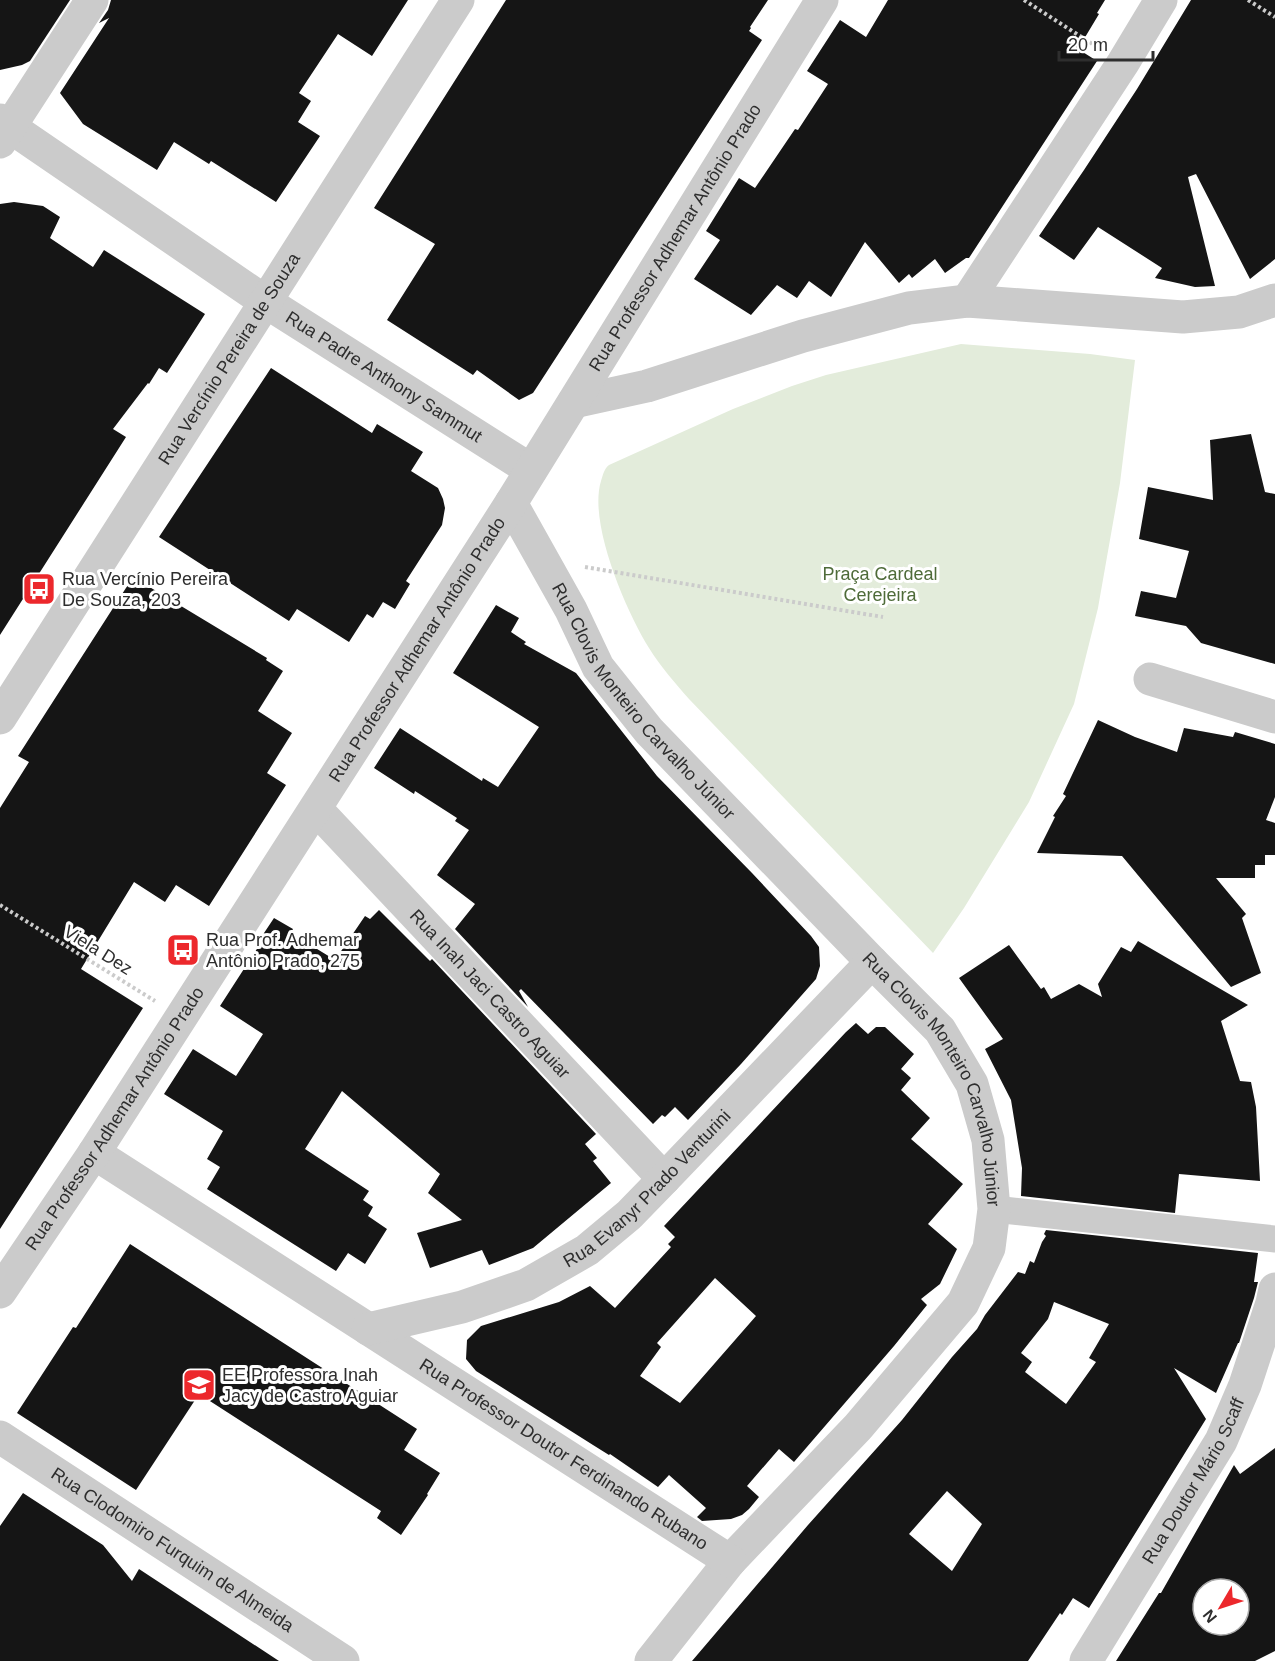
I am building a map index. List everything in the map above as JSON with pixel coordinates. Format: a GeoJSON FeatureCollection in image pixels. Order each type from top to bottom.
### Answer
{"type":"FeatureCollection","features":[{"type":"Feature","properties":{"kind":"street"},"geometry":{"type":"LineString","coordinates":[[3,130],[92,0]]}},
{"type":"Feature","properties":{"kind":"street","name":"Rua Vercínio Pereira de Souza"},"geometry":{"type":"LineString","coordinates":[[0,717],[458,0]]}},
{"type":"Feature","properties":{"kind":"street","name":"Rua Professor Adhemar Antônio Prado"},"geometry":{"type":"LineString","coordinates":[[0,1292],[94,1153],[316,809],[574,402],[822,0]]}},
{"type":"Feature","properties":{"kind":"street"},"geometry":{"type":"LineString","coordinates":[[967,301],[1123,63],[1161,0]]}},
{"type":"Feature","properties":{"kind":"street","name":"Rua Padre Anthony Sammut"},"geometry":{"type":"LineString","coordinates":[[3,130],[266,302],[531,470]]}},
{"type":"Feature","properties":{"kind":"street"},"geometry":{"type":"LineString","coordinates":[[574,402],[647,387],[803,336],[899,311],[967,301],[1183,317],[1239,312],[1275,300]]}},
{"type":"Feature","properties":{"kind":"street","name":"Rua Clovis Monteiro Carvalho Júnior"},"geometry":{"type":"LineString","coordinates":[[510,504],[571,610],[598,667],[649,731],[940,1030],[972,1084],[988,1140],[994,1209],[989,1248],[963,1303],[858,1427],[730,1561],[651,1661]]}},
{"type":"Feature","properties":{"kind":"street"},"geometry":{"type":"LineString","coordinates":[[1149,679],[1275,717]]}},
{"type":"Feature","properties":{"kind":"street","name":"Rua Inah Jaci Castro Aguiar"},"geometry":{"type":"LineString","coordinates":[[316,809],[664,1179]]}},
{"type":"Feature","properties":{"kind":"street","name":"Rua Evanyr Prado Venturini"},"geometry":{"type":"LineString","coordinates":[[368,1329],[462,1307],[526,1285],[587,1250],[629,1215],[872,962]]}},
{"type":"Feature","properties":{"kind":"street","name":"Rua Professor Doutor Ferdinando Rubano"},"geometry":{"type":"LineString","coordinates":[[94,1153],[730,1561]]}},
{"type":"Feature","properties":{"kind":"street"},"geometry":{"type":"LineString","coordinates":[[994,1209],[1275,1239]]}},
{"type":"Feature","properties":{"kind":"street","name":"Rua Doutor Mário Scaff"},"geometry":{"type":"LineString","coordinates":[[1086,1661],[1221,1441],[1245,1385],[1275,1289]]}},
{"type":"Feature","properties":{"kind":"street","name":"Rua Clodomiro Furquim de Almeida"},"geometry":{"type":"LineString","coordinates":[[0,1437],[343,1661]]}},
{"type":"Feature","properties":{"kind":"path"},"geometry":{"type":"LineString","coordinates":[[1024,0],[1123,63]]}},
{"type":"Feature","properties":{"kind":"path"},"geometry":{"type":"LineString","coordinates":[[1248,0],[1275,17]]}},
{"type":"Feature","properties":{"kind":"path"},"geometry":{"type":"LineString","coordinates":[[544,561],[884,616]]}},
{"type":"Feature","properties":{"kind":"path","name":"Viela Dez"},"geometry":{"type":"LineString","coordinates":[[0,905],[182,1017]]}},
{"type":"Feature","properties":{"kind":"green space","name":"Praça Cardeal Cerejeira"},"geometry":{"type":"Polygon","coordinates":[[[961,344],[1090,354],[1135,360],[1120,483],[1098,608],[1074,704],[1029,802],[964,908],[933,953],[689,699],[658,661],[640,632],[620,590],[604,543],[598,499],[602,477],[609,465],[733,409],[826,375],[961,344]]]}},
{"type":"Feature","properties":{"kind":"building"},"geometry":{"type":"Polygon","coordinates":[[[0,0],[70,0],[30,61],[0,70],[0,0]]]}},
{"type":"Feature","properties":{"kind":"building"},"geometry":{"type":"Polygon","coordinates":[[[111,0],[408,0],[372,56],[338,34],[299,93],[311,101],[298,122],[320,136],[276,202],[211,161],[209,164],[174,142],[157,170],[83,124],[60,93],[109,18],[99,23],[108,10],[111,0]]]}},
{"type":"Feature","properties":{"kind":"building"},"geometry":{"type":"Polygon","coordinates":[[[506,0],[768,0],[749,31],[762,40],[533,393],[519,400],[477,370],[473,375],[387,320],[435,244],[374,208],[506,0]]]}},
{"type":"Feature","properties":{"kind":"building"},"geometry":{"type":"Polygon","coordinates":[[[888,0],[1105,0],[1078,49],[1097,61],[969,258],[945,273],[935,259],[912,278],[909,274],[899,283],[865,242],[831,297],[809,281],[797,298],[777,285],[751,315],[694,279],[720,240],[706,231],[739,178],[755,188],[795,129],[798,130],[828,84],[807,71],[840,20],[866,37],[888,0]]]}},
{"type":"Feature","properties":{"kind":"building"},"geometry":{"type":"Polygon","coordinates":[[[1191,0],[1275,0],[1275,259],[1250,279],[1196,174],[1188,177],[1215,286],[1195,287],[1155,278],[1162,268],[1098,227],[1074,260],[1039,236],[1137,89],[1191,0]]]}},
{"type":"Feature","properties":{"kind":"building"},"geometry":{"type":"Polygon","coordinates":[[[14,202],[43,206],[60,217],[50,238],[93,267],[104,250],[205,314],[167,373],[159,368],[113,429],[126,437],[0,635],[0,204],[14,202]]]}},
{"type":"Feature","properties":{"kind":"building"},"geometry":{"type":"Polygon","coordinates":[[[271,368],[372,433],[377,424],[423,452],[411,471],[438,488],[443,499],[445,508],[442,525],[406,581],[410,584],[395,609],[383,602],[373,618],[367,614],[349,642],[297,609],[289,621],[159,537],[271,368]]]}},
{"type":"Feature","properties":{"kind":"building"},"geometry":{"type":"Polygon","coordinates":[[[1251,434],[1265,492],[1275,494],[1275,664],[1201,643],[1186,626],[1135,616],[1141,591],[1176,598],[1189,551],[1139,539],[1148,487],[1213,500],[1210,440],[1251,434]]]}},
{"type":"Feature","properties":{"kind":"building"},"geometry":{"type":"Polygon","coordinates":[[[133,577],[267,658],[266,660],[283,671],[258,711],[292,733],[267,773],[286,785],[209,906],[176,885],[165,902],[134,882],[81,969],[143,1008],[0,1229],[0,808],[29,762],[18,756],[133,577]]]}},
{"type":"Feature","properties":{"kind":"building"},"geometry":{"type":"Polygon","coordinates":[[[496,605],[519,618],[511,632],[526,642],[524,644],[576,673],[657,776],[752,873],[819,947],[820,966],[816,979],[688,1120],[675,1107],[653,1124],[521,989],[519,991],[528,1007],[455,929],[475,904],[437,875],[469,830],[455,821],[457,818],[374,768],[400,728],[482,781],[483,778],[498,787],[539,727],[453,673],[496,605]]]}},
{"type":"Feature","properties":{"kind":"building"},"geometry":{"type":"Polygon","coordinates":[[[1098,720],[1135,737],[1177,752],[1184,728],[1233,737],[1235,732],[1275,744],[1275,797],[1266,820],[1275,823],[1275,855],[1265,855],[1265,865],[1255,865],[1255,878],[1216,878],[1246,914],[1242,918],[1261,973],[1231,987],[1122,856],[1037,853],[1055,817],[1053,816],[1066,796],[1063,794],[1098,720]]]}},
{"type":"Feature","properties":{"kind":"building"},"geometry":{"type":"Polygon","coordinates":[[[379,910],[430,961],[432,959],[596,1134],[585,1144],[597,1158],[593,1161],[611,1183],[533,1248],[489,1265],[482,1250],[430,1268],[417,1233],[462,1220],[428,1193],[440,1174],[342,1091],[305,1149],[369,1191],[363,1200],[373,1207],[368,1216],[387,1229],[365,1264],[348,1253],[336,1271],[207,1189],[220,1167],[207,1159],[223,1131],[164,1094],[193,1049],[236,1076],[263,1034],[220,1006],[262,941],[260,939],[274,918],[293,929],[291,933],[335,960],[365,916],[370,919],[379,910]]]}},
{"type":"Feature","properties":{"kind":"building"},"geometry":{"type":"Polygon","coordinates":[[[1138,941],[1248,1005],[1221,1021],[1240,1081],[1251,1082],[1256,1107],[1260,1181],[1179,1174],[1175,1213],[1021,1196],[1022,1168],[1011,1100],[985,1049],[1003,1039],[959,978],[1009,945],[1041,989],[1044,987],[1051,999],[1079,984],[1102,997],[1098,984],[1121,947],[1131,952],[1138,941]]]}},
{"type":"Feature","properties":{"kind":"building"},"geometry":{"type":"Polygon","coordinates":[[[856,1023],[868,1034],[876,1027],[885,1027],[914,1054],[901,1069],[911,1078],[901,1090],[930,1118],[911,1139],[963,1184],[928,1224],[957,1249],[940,1284],[921,1299],[927,1305],[794,1462],[779,1449],[747,1486],[759,1497],[749,1509],[742,1515],[731,1519],[702,1521],[697,1517],[706,1508],[669,1475],[658,1487],[610,1454],[476,1371],[466,1359],[467,1340],[481,1326],[559,1302],[590,1286],[615,1308],[671,1247],[668,1244],[675,1237],[664,1226],[856,1023]],[[715,1278],[657,1343],[661,1347],[640,1376],[680,1403],[756,1316],[715,1278]]]}},
{"type":"Feature","properties":{"kind":"building"},"geometry":{"type":"Polygon","coordinates":[[[1046,1230],[1258,1253],[1254,1282],[1258,1282],[1254,1298],[1239,1343],[1216,1393],[1174,1368],[1206,1419],[1089,1608],[1073,1598],[1062,1615],[1060,1613],[1028,1661],[692,1661],[808,1525],[902,1420],[977,1329],[1018,1272],[1025,1274],[1030,1261],[1034,1263],[1046,1236],[1044,1234],[1046,1230]],[[1054,1302],[1048,1319],[1021,1353],[1032,1362],[1025,1372],[1066,1404],[1096,1362],[1089,1358],[1109,1324],[1054,1302]],[[947,1491],[909,1534],[952,1571],[982,1524],[947,1491]]]}},
{"type":"Feature","properties":{"kind":"building"},"geometry":{"type":"Polygon","coordinates":[[[130,1244],[417,1429],[404,1450],[440,1473],[401,1535],[377,1518],[381,1511],[199,1394],[136,1490],[17,1413],[73,1327],[76,1328],[130,1244]]]}},
{"type":"Feature","properties":{"kind":"building"},"geometry":{"type":"Polygon","coordinates":[[[1275,1448],[1275,1651],[1255,1661],[1116,1661],[1161,1593],[1234,1465],[1240,1474],[1275,1448]]]}},
{"type":"Feature","properties":{"kind":"building"},"geometry":{"type":"Polygon","coordinates":[[[23,1493],[103,1545],[132,1581],[139,1569],[279,1661],[0,1661],[0,1526],[23,1493]]]}},
{"type":"Feature","properties":{"kind":"place","name":"Rua Vercínio Pereira De Souza, 203"},"geometry":{"type":"Point","coordinates":[39,589]}},
{"type":"Feature","properties":{"kind":"place","name":"Rua Prof. Adhemar Antônio Prado, 275"},"geometry":{"type":"Point","coordinates":[183,950]}},
{"type":"Feature","properties":{"kind":"place","name":"EE Professora Inah Jacy de Castro Aguiar"},"geometry":{"type":"Point","coordinates":[199,1385]}}]}
